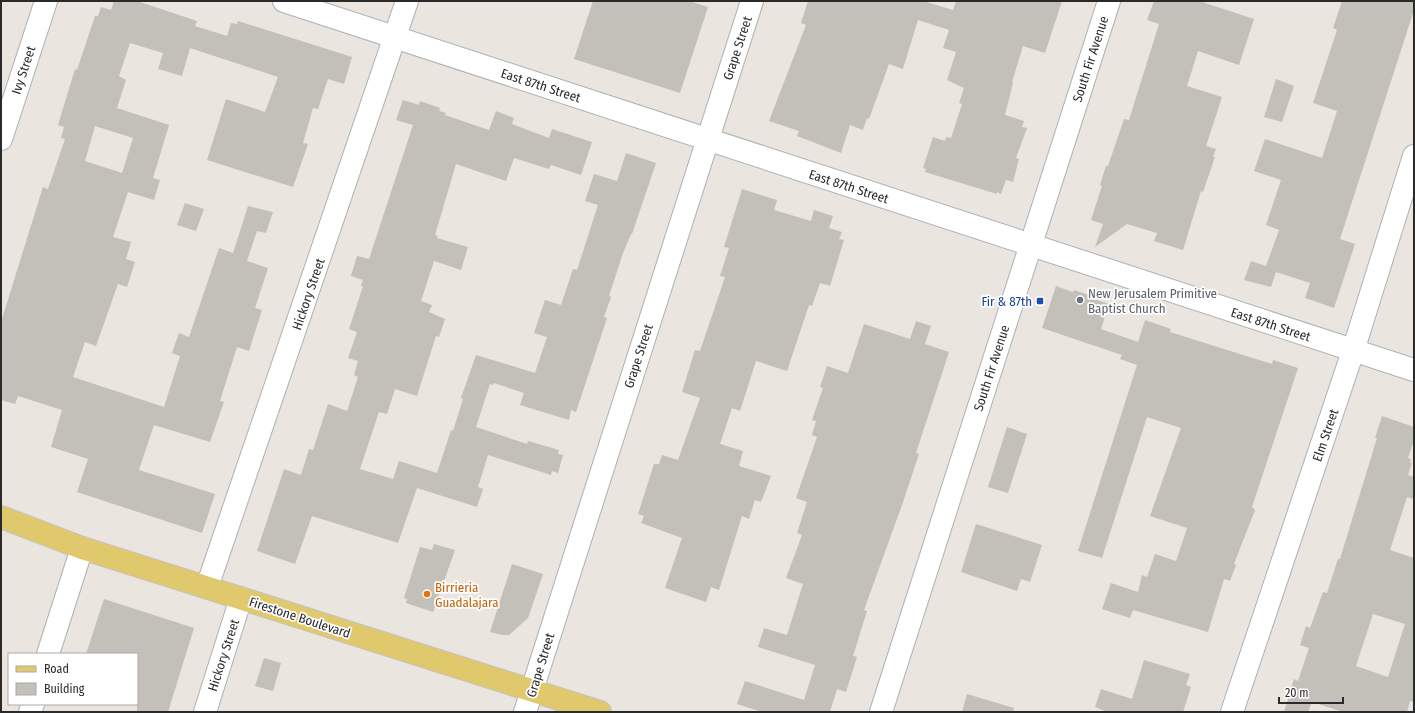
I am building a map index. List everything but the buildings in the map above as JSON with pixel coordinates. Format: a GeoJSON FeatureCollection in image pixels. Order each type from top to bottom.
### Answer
{"type":"FeatureCollection","features":[{"type":"Feature","properties":{"kind":"main road","name":"Firestone Boulevard"},"geometry":{"type":"LineString","coordinates":[[1,517],[82,548],[600,712]]}},
{"type":"Feature","properties":{"kind":"street","name":"Ivy Street"},"geometry":{"type":"LineString","coordinates":[[1,139],[46,1]]}},
{"type":"Feature","properties":{"kind":"street","name":"East 87th Street"},"geometry":{"type":"LineString","coordinates":[[284,1],[1414,370]]}},
{"type":"Feature","properties":{"kind":"street","name":"Hickory Street"},"geometry":{"type":"LineString","coordinates":[[207,587],[396,38],[407,1]]}},
{"type":"Feature","properties":{"kind":"street","name":"Grape Street"},"geometry":{"type":"LineString","coordinates":[[525,712],[752,1]]}},
{"type":"Feature","properties":{"kind":"street","name":"South Fir Avenue"},"geometry":{"type":"LineString","coordinates":[[881,712],[947,500],[1109,1]]}},
{"type":"Feature","properties":{"kind":"street","name":"Elm Street"},"geometry":{"type":"LineString","coordinates":[[1232,712],[1353,351],[1414,156]]}},
{"type":"Feature","properties":{"kind":"street"},"geometry":{"type":"LineString","coordinates":[[48,653],[82,548]]}},
{"type":"Feature","properties":{"kind":"street","name":"Hickory Street"},"geometry":{"type":"LineString","coordinates":[[205,712],[241,598]]}},
{"type":"Feature","properties":{"kind":"place","name":"New Jerusalem Primitive Baptist Church"},"geometry":{"type":"Point","coordinates":[1080,300]}},
{"type":"Feature","properties":{"kind":"place","name":"Fir & 87th"},"geometry":{"type":"Point","coordinates":[1040,301]}},
{"type":"Feature","properties":{"kind":"place","name":"Birrieria Guadalajara"},"geometry":{"type":"Point","coordinates":[427,594]}}]}
